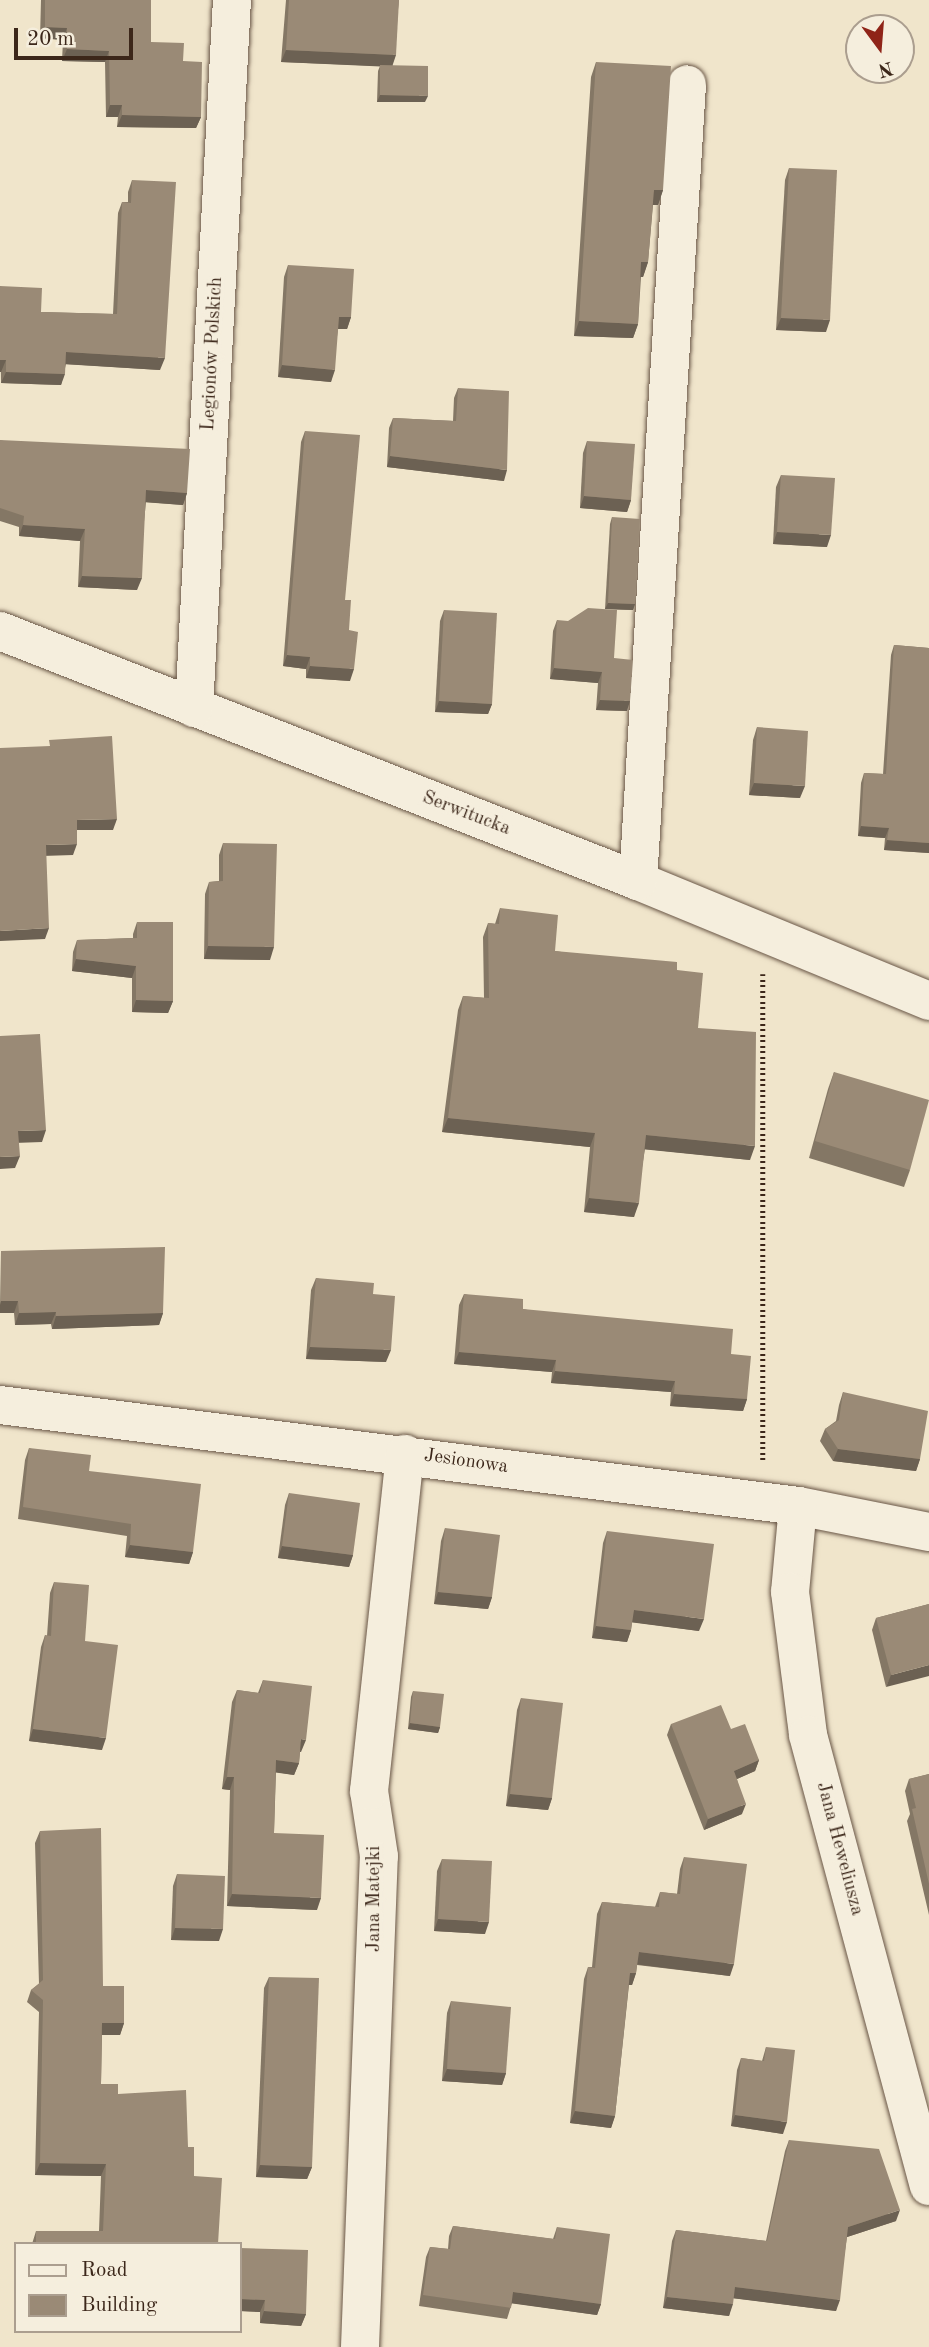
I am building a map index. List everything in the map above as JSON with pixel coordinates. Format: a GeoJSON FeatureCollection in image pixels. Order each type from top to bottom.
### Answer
{"type":"FeatureCollection","features":[{"type":"Feature","properties":{"kind":"street","name":"Legionów Polskich"},"geometry":{"type":"LineString","coordinates":[[194,708],[232,0]]}},
{"type":"Feature","properties":{"kind":"street"},"geometry":{"type":"LineString","coordinates":[[638,881],[687,85]]}},
{"type":"Feature","properties":{"kind":"street","name":"Serwitucka"},"geometry":{"type":"LineString","coordinates":[[0,631],[638,881],[929,1002]]}},
{"type":"Feature","properties":{"kind":"street","name":"Jesionowa"},"geometry":{"type":"LineString","coordinates":[[0,1405],[405,1454],[781,1504],[929,1532]]}},
{"type":"Feature","properties":{"kind":"street","name":"Jana Matejki"},"geometry":{"type":"LineString","coordinates":[[360,2347],[379,1856],[369,1791],[405,1454]]}},
{"type":"Feature","properties":{"kind":"street","name":"Jana Heweliusza"},"geometry":{"type":"LineString","coordinates":[[781,1504],[808,1735],[929,2186]]}},
{"type":"Feature","properties":{"kind":"path"},"geometry":{"type":"LineString","coordinates":[[763,967],[781,1504]]}},
{"type":"Feature","properties":{"kind":"building"},"geometry":{"type":"Polygon","coordinates":[[[45,0],[151,0],[151,42],[184,43],[183,61],[202,62],[201,117],[122,115],[122,105],[110,105],[109,51],[67,49],[67,28],[45,27],[45,0]]]}},
{"type":"Feature","properties":{"kind":"building"},"geometry":{"type":"Polygon","coordinates":[[[289,0],[399,0],[396,55],[286,50],[289,0]]]}},
{"type":"Feature","properties":{"kind":"building"},"geometry":{"type":"Polygon","coordinates":[[[596,62],[671,66],[663,190],[654,190],[648,262],[641,262],[638,324],[579,321],[596,62]]]}},
{"type":"Feature","properties":{"kind":"building"},"geometry":{"type":"Polygon","coordinates":[[[380,65],[428,66],[428,96],[380,95],[380,65]]]}},
{"type":"Feature","properties":{"kind":"building"},"geometry":{"type":"Polygon","coordinates":[[[789,168],[837,170],[830,320],[781,318],[789,168]]]}},
{"type":"Feature","properties":{"kind":"building"},"geometry":{"type":"Polygon","coordinates":[[[132,180],[176,182],[165,358],[66,352],[65,374],[6,372],[6,360],[0,360],[0,286],[42,288],[41,312],[117,314],[122,202],[131,203],[132,180]]]}},
{"type":"Feature","properties":{"kind":"building"},"geometry":{"type":"Polygon","coordinates":[[[288,265],[354,269],[351,317],[339,317],[335,370],[282,365],[288,265]]]}},
{"type":"Feature","properties":{"kind":"building"},"geometry":{"type":"Polygon","coordinates":[[[458,388],[509,391],[507,470],[390,456],[393,418],[456,421],[458,388]]]}},
{"type":"Feature","properties":{"kind":"building"},"geometry":{"type":"Polygon","coordinates":[[[305,431],[360,435],[345,600],[351,600],[349,630],[358,632],[354,669],[310,666],[310,657],[287,655],[305,431]]]}},
{"type":"Feature","properties":{"kind":"building"},"geometry":{"type":"Polygon","coordinates":[[[0,440],[190,449],[187,493],[146,490],[142,578],[82,576],[85,529],[23,525],[24,516],[0,508],[0,440]]]}},
{"type":"Feature","properties":{"kind":"building"},"geometry":{"type":"Polygon","coordinates":[[[587,441],[635,444],[631,500],[584,496],[587,441]]]}},
{"type":"Feature","properties":{"kind":"building"},"geometry":{"type":"Polygon","coordinates":[[[781,475],[835,478],[831,535],[777,532],[781,475]]]}},
{"type":"Feature","properties":{"kind":"building"},"geometry":{"type":"Polygon","coordinates":[[[612,517],[640,519],[635,604],[608,603],[612,517]]]}},
{"type":"Feature","properties":{"kind":"building"},"geometry":{"type":"Polygon","coordinates":[[[588,608],[617,610],[614,658],[633,660],[630,701],[600,700],[602,672],[554,668],[557,620],[568,621],[588,608]]]}},
{"type":"Feature","properties":{"kind":"building"},"geometry":{"type":"Polygon","coordinates":[[[444,610],[497,613],[492,704],[439,701],[444,610]]]}},
{"type":"Feature","properties":{"kind":"building"},"geometry":{"type":"Polygon","coordinates":[[[894,645],[929,648],[929,843],[887,840],[889,828],[861,826],[864,773],[886,774],[894,645]]]}},
{"type":"Feature","properties":{"kind":"building"},"geometry":{"type":"Polygon","coordinates":[[[757,727],[808,731],[805,786],[754,783],[757,727]]]}},
{"type":"Feature","properties":{"kind":"building"},"geometry":{"type":"Polygon","coordinates":[[[112,736],[117,819],[77,820],[77,844],[46,845],[49,928],[0,931],[0,748],[50,746],[49,740],[112,736]]]}},
{"type":"Feature","properties":{"kind":"building"},"geometry":{"type":"Polygon","coordinates":[[[223,843],[277,844],[274,947],[208,946],[209,882],[223,881],[223,843]]]}},
{"type":"Feature","properties":{"kind":"building"},"geometry":{"type":"Polygon","coordinates":[[[500,908],[558,915],[555,951],[677,962],[677,970],[703,973],[698,1028],[756,1032],[755,1146],[646,1135],[639,1203],[589,1198],[595,1133],[448,1118],[463,996],[489,998],[488,923],[499,924],[500,908]]]}},
{"type":"Feature","properties":{"kind":"building"},"geometry":{"type":"Polygon","coordinates":[[[137,922],[173,922],[173,1001],[136,1000],[136,966],[76,959],[77,940],[137,938],[137,922]]]}},
{"type":"Feature","properties":{"kind":"building"},"geometry":{"type":"Polygon","coordinates":[[[40,1034],[46,1130],[18,1131],[20,1156],[0,1157],[0,1036],[40,1034]]]}},
{"type":"Feature","properties":{"kind":"building"},"geometry":{"type":"Polygon","coordinates":[[[834,1072],[929,1100],[910,1170],[815,1141],[834,1072]]]}},
{"type":"Feature","properties":{"kind":"building"},"geometry":{"type":"Polygon","coordinates":[[[165,1247],[163,1313],[56,1316],[56,1312],[19,1313],[18,1301],[1,1301],[1,1251],[165,1247]]]}},
{"type":"Feature","properties":{"kind":"building"},"geometry":{"type":"Polygon","coordinates":[[[316,1278],[374,1283],[373,1294],[395,1296],[391,1350],[310,1347],[316,1278]]]}},
{"type":"Feature","properties":{"kind":"building"},"geometry":{"type":"Polygon","coordinates":[[[464,1294],[523,1299],[523,1309],[733,1329],[731,1354],[751,1356],[747,1399],[674,1394],[675,1381],[555,1371],[556,1360],[459,1352],[464,1294]]]}},
{"type":"Feature","properties":{"kind":"building"},"geometry":{"type":"Polygon","coordinates":[[[843,1392],[928,1411],[920,1459],[838,1449],[825,1429],[839,1420],[843,1392]]]}},
{"type":"Feature","properties":{"kind":"building"},"geometry":{"type":"Polygon","coordinates":[[[29,1448],[91,1455],[89,1471],[201,1484],[193,1552],[130,1545],[131,1524],[23,1507],[29,1448]]]}},
{"type":"Feature","properties":{"kind":"building"},"geometry":{"type":"Polygon","coordinates":[[[289,1493],[360,1503],[353,1555],[282,1546],[289,1493]]]}},
{"type":"Feature","properties":{"kind":"building"},"geometry":{"type":"Polygon","coordinates":[[[445,1528],[500,1535],[492,1597],[438,1592],[445,1528]]]}},
{"type":"Feature","properties":{"kind":"building"},"geometry":{"type":"Polygon","coordinates":[[[607,1531],[714,1544],[704,1619],[634,1610],[631,1630],[596,1626],[607,1531]]]}},
{"type":"Feature","properties":{"kind":"building"},"geometry":{"type":"Polygon","coordinates":[[[54,1582],[89,1585],[85,1641],[118,1645],[106,1738],[33,1729],[45,1635],[51,1636],[54,1582]]]}},
{"type":"Feature","properties":{"kind":"building"},"geometry":{"type":"Polygon","coordinates":[[[929,1604],[929,1665],[891,1675],[876,1618],[929,1604]]]}},
{"type":"Feature","properties":{"kind":"building"},"geometry":{"type":"Polygon","coordinates":[[[263,1680],[312,1686],[306,1740],[301,1739],[299,1763],[276,1760],[274,1833],[324,1835],[321,1898],[232,1894],[234,1777],[227,1777],[237,1690],[260,1693],[263,1680]]]}},
{"type":"Feature","properties":{"kind":"building"},"geometry":{"type":"Polygon","coordinates":[[[413,1691],[444,1694],[440,1727],[410,1723],[413,1691]]]}},
{"type":"Feature","properties":{"kind":"building"},"geometry":{"type":"Polygon","coordinates":[[[521,1698],[563,1703],[552,1798],[510,1794],[521,1698]]]}},
{"type":"Feature","properties":{"kind":"building"},"geometry":{"type":"Polygon","coordinates":[[[721,1705],[731,1729],[745,1724],[759,1760],[734,1771],[746,1804],[708,1819],[671,1724],[721,1705]]]}},
{"type":"Feature","properties":{"kind":"building"},"geometry":{"type":"Polygon","coordinates":[[[929,1774],[929,1884],[912,1809],[916,1808],[909,1779],[929,1774]]]}},
{"type":"Feature","properties":{"kind":"building"},"geometry":{"type":"Polygon","coordinates":[[[101,1828],[103,1986],[124,1986],[124,2023],[102,2023],[101,2084],[118,2084],[118,2094],[186,2090],[188,2147],[194,2147],[194,2176],[222,2178],[218,2242],[36,2242],[36,2231],[103,2231],[106,2164],[40,2163],[43,2000],[31,1990],[43,1980],[40,1831],[101,1828]]]}},
{"type":"Feature","properties":{"kind":"building"},"geometry":{"type":"Polygon","coordinates":[[[684,1857],[747,1864],[734,1964],[639,1952],[636,1973],[630,1973],[615,2116],[575,2111],[588,1967],[595,1968],[602,1902],[659,1907],[660,1892],[680,1894],[684,1857]]]}},
{"type":"Feature","properties":{"kind":"building"},"geometry":{"type":"Polygon","coordinates":[[[442,1859],[492,1861],[489,1922],[438,1919],[442,1859]]]}},
{"type":"Feature","properties":{"kind":"building"},"geometry":{"type":"Polygon","coordinates":[[[177,1874],[225,1876],[223,1929],[175,1928],[177,1874]]]}},
{"type":"Feature","properties":{"kind":"building"},"geometry":{"type":"Polygon","coordinates":[[[269,1977],[319,1978],[312,2167],[260,2165],[269,1977]]]}},
{"type":"Feature","properties":{"kind":"building"},"geometry":{"type":"Polygon","coordinates":[[[451,2001],[511,2007],[506,2073],[447,2069],[451,2001]]]}},
{"type":"Feature","properties":{"kind":"building"},"geometry":{"type":"Polygon","coordinates":[[[766,2047],[795,2050],[787,2122],[735,2115],[741,2058],[764,2061],[766,2047]]]}},
{"type":"Feature","properties":{"kind":"building"},"geometry":{"type":"Polygon","coordinates":[[[789,2140],[879,2149],[900,2210],[848,2227],[840,2300],[735,2287],[733,2304],[667,2297],[676,2230],[767,2241],[789,2140]]]}},
{"type":"Feature","properties":{"kind":"building"},"geometry":{"type":"Polygon","coordinates":[[[453,2226],[555,2239],[557,2227],[610,2234],[601,2304],[513,2292],[511,2308],[423,2295],[430,2247],[450,2249],[453,2226]]]}},
{"type":"Feature","properties":{"kind":"building"},"geometry":{"type":"Polygon","coordinates":[[[242,2248],[308,2250],[306,2314],[264,2311],[265,2300],[242,2299],[242,2248]]]}}]}
